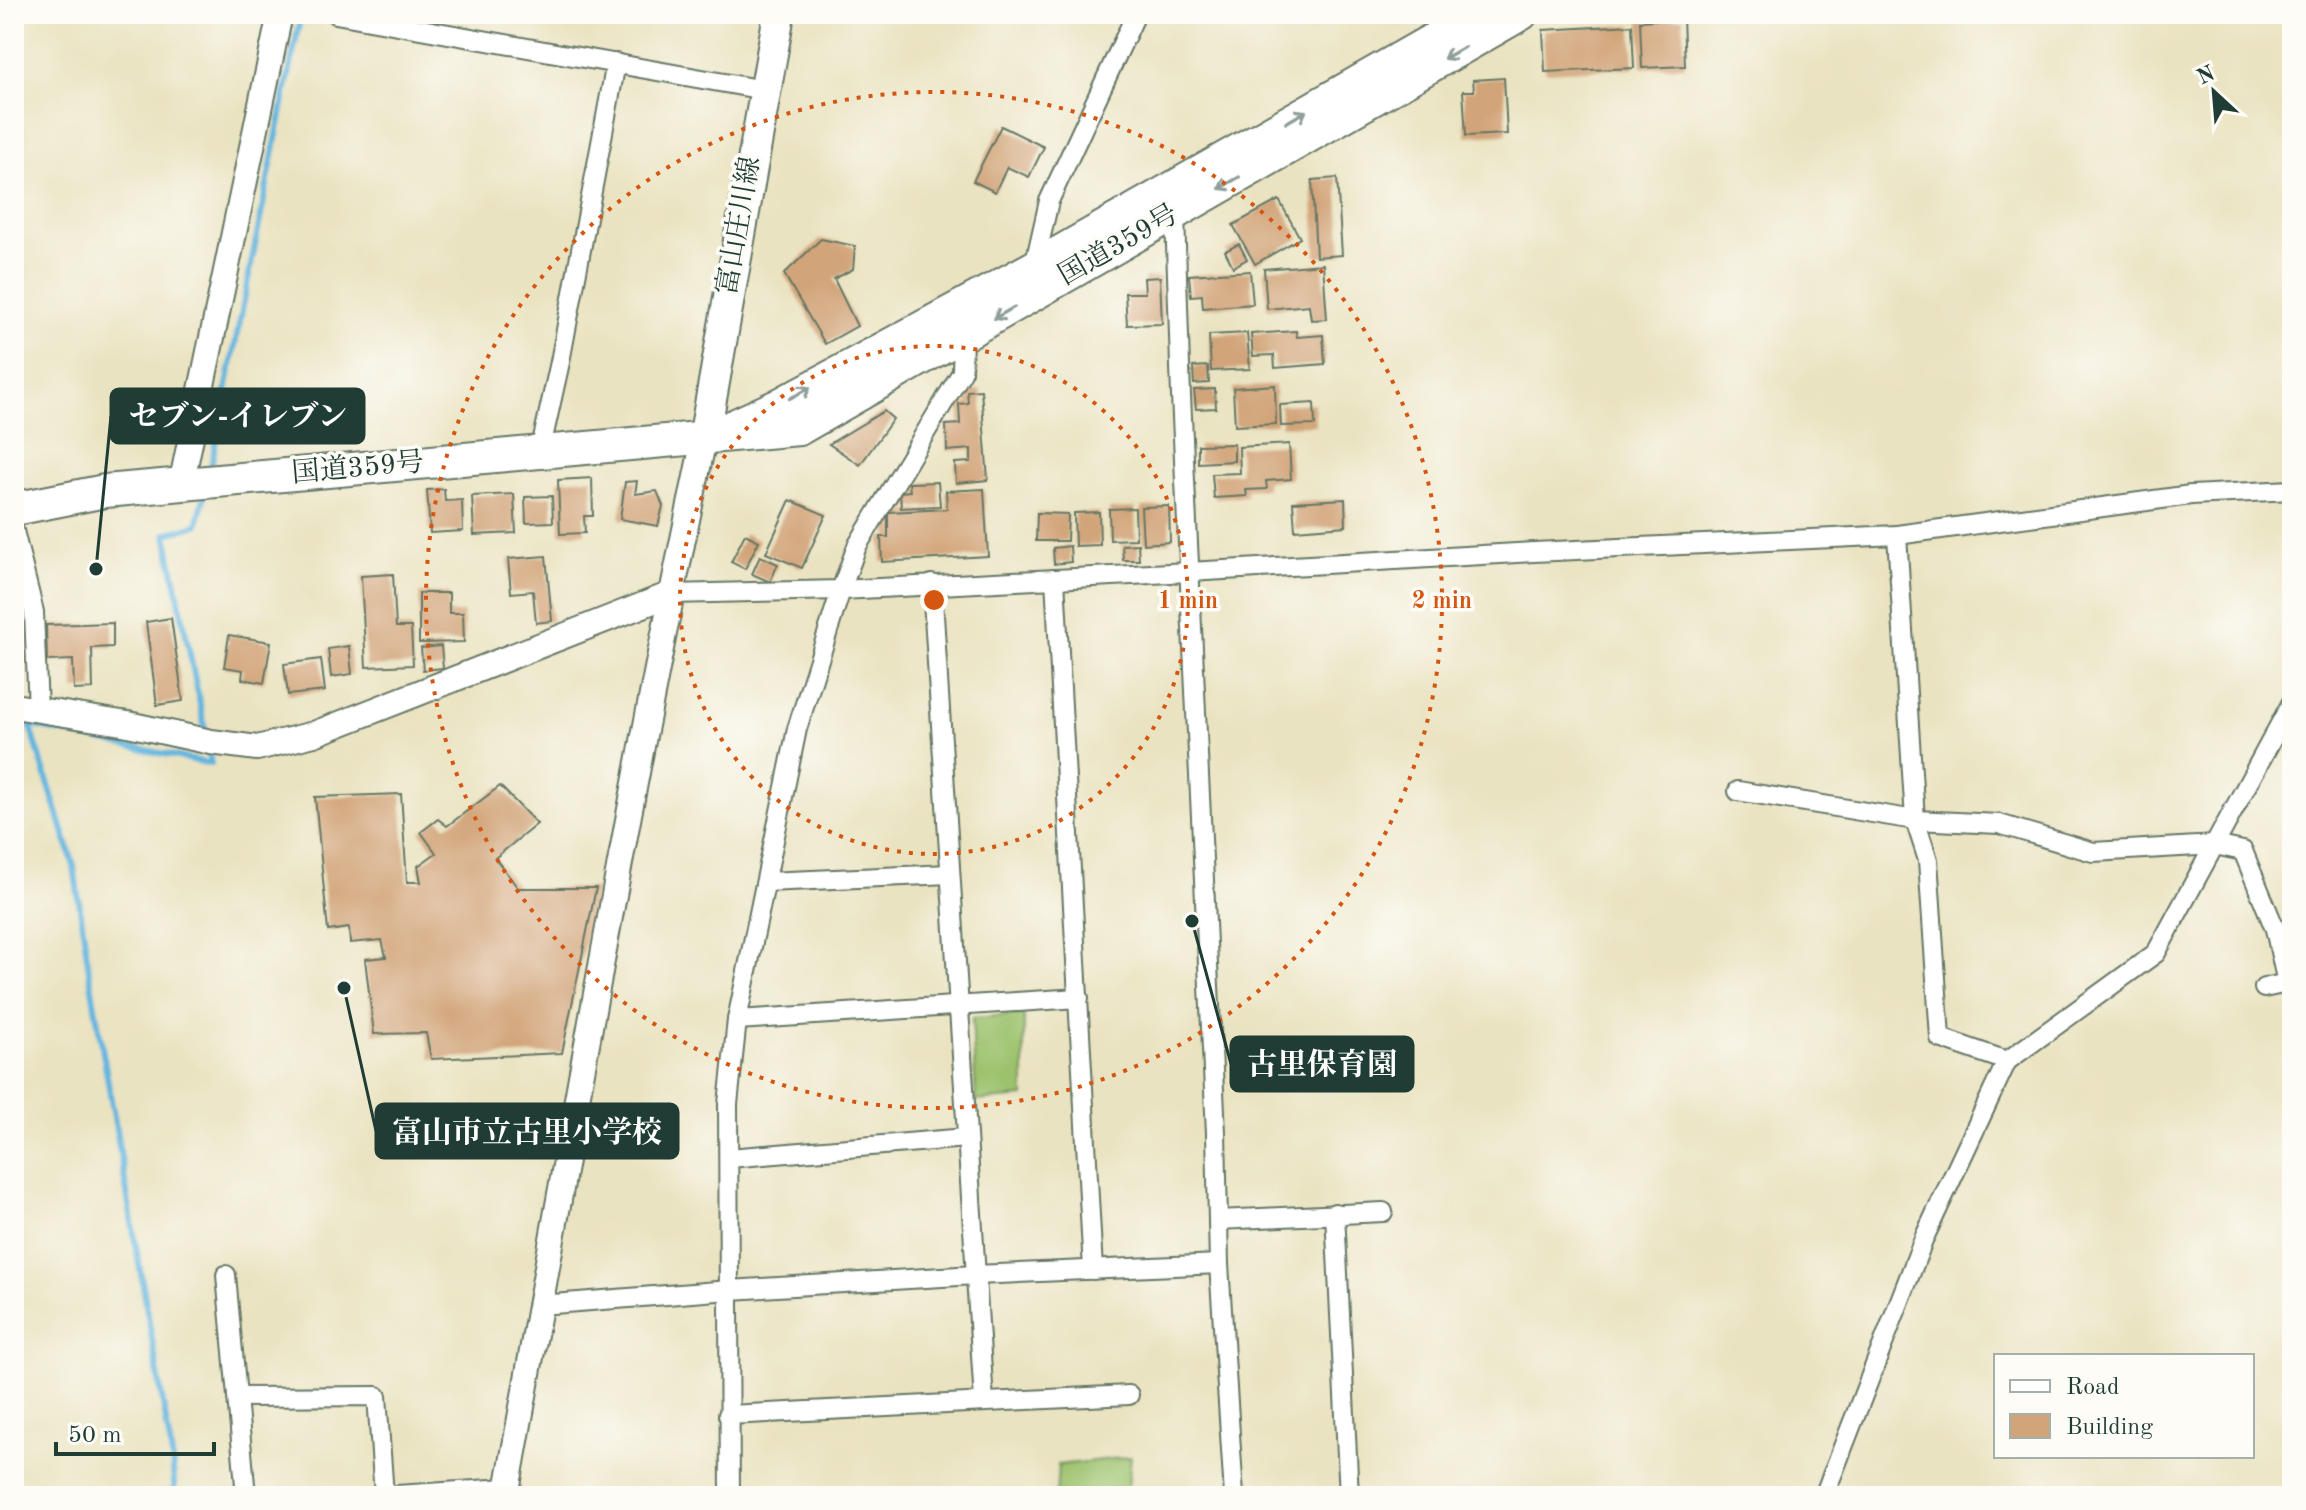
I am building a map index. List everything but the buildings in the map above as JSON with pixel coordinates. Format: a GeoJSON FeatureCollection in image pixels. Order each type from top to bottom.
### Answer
{"type":"FeatureCollection","features":[{"type":"Feature","properties":{"kind":"highway","name":"国道359号"},"geometry":{"type":"LineString","coordinates":[[704,439],[777,406],[1034,267],[1478,14]]}},
{"type":"Feature","properties":{"kind":"highway","name":"国道359号"},"geometry":{"type":"LineString","coordinates":[[14,509],[105,491],[799,429],[1521,14]]}},
{"type":"Feature","properties":{"kind":"main road","name":"富山庄川線"},"geometry":{"type":"LineString","coordinates":[[704,439],[779,14]]}},
{"type":"Feature","properties":{"kind":"street"},"geometry":{"type":"LineString","coordinates":[[181,485],[280,14]]}},
{"type":"Feature","properties":{"kind":"street"},"geometry":{"type":"LineString","coordinates":[[336,14],[764,90]]}},
{"type":"Feature","properties":{"kind":"street"},"geometry":{"type":"LineString","coordinates":[[1034,267],[1049,201],[1136,14]]}},
{"type":"Feature","properties":{"kind":"street"},"geometry":{"type":"LineString","coordinates":[[540,452],[616,63]]}},
{"type":"Feature","properties":{"kind":"street"},"geometry":{"type":"LineString","coordinates":[[1175,215],[1216,1133],[1219,1264],[1234,1496]]}},
{"type":"Feature","properties":{"kind":"street"},"geometry":{"type":"LineString","coordinates":[[730,1496],[728,1104],[737,1020],[797,729],[841,590],[857,546],[962,372],[963,336]]}},
{"type":"Feature","properties":{"kind":"street"},"geometry":{"type":"LineString","coordinates":[[237,1397],[377,1396],[383,1496],[506,1492],[671,594],[704,439]]}},
{"type":"Feature","properties":{"kind":"street"},"geometry":{"type":"LineString","coordinates":[[14,531],[34,612],[26,708],[257,748],[314,734],[671,594],[841,590],[1897,535],[2191,495],[2292,490]]}},
{"type":"Feature","properties":{"kind":"street"},"geometry":{"type":"LineString","coordinates":[[1897,535],[1915,820],[1928,860],[1940,1038],[2007,1061]]}},
{"type":"Feature","properties":{"kind":"street"},"geometry":{"type":"LineString","coordinates":[[1055,579],[1093,1270]]}},
{"type":"Feature","properties":{"kind":"street"},"geometry":{"type":"LineString","coordinates":[[932,584],[984,1402]]}},
{"type":"Feature","properties":{"kind":"street"},"geometry":{"type":"LineString","coordinates":[[1824,1496],[1925,1236],[2007,1061],[2156,953],[2292,702]]}},
{"type":"Feature","properties":{"kind":"street"},"geometry":{"type":"LineString","coordinates":[[1738,791],[1915,820],[1999,824],[2093,852],[2215,845],[2243,851],[2275,929],[2290,983],[2264,988]]}},
{"type":"Feature","properties":{"kind":"street"},"geometry":{"type":"LineString","coordinates":[[766,882],[950,874]]}},
{"type":"Feature","properties":{"kind":"street"},"geometry":{"type":"LineString","coordinates":[[737,1020],[1079,998]]}},
{"type":"Feature","properties":{"kind":"street"},"geometry":{"type":"LineString","coordinates":[[729,1158],[966,1138]]}},
{"type":"Feature","properties":{"kind":"street"},"geometry":{"type":"LineString","coordinates":[[1218,1220],[1383,1212]]}},
{"type":"Feature","properties":{"kind":"street"},"geometry":{"type":"LineString","coordinates":[[1335,1213],[1349,1496]]}},
{"type":"Feature","properties":{"kind":"street"},"geometry":{"type":"LineString","coordinates":[[540,1305],[975,1275],[1219,1264]]}},
{"type":"Feature","properties":{"kind":"street"},"geometry":{"type":"LineString","coordinates":[[226,1275],[246,1496]]}},
{"type":"Feature","properties":{"kind":"street"},"geometry":{"type":"LineString","coordinates":[[728,1415],[1129,1395]]}},
{"type":"Feature","properties":{"kind":"green space"},"geometry":{"type":"Polygon","coordinates":[[[1024,1014],[1024,1097],[976,1101],[972,1018],[1024,1014]]]}},
{"type":"Feature","properties":{"kind":"green space"},"geometry":{"type":"Polygon","coordinates":[[[1131,1457],[1127,1496],[1056,1496],[1058,1465],[1131,1457]]]}},
{"type":"Feature","properties":{"kind":"waterway"},"geometry":{"type":"LineString","coordinates":[[210,471],[301,14]]}},
{"type":"Feature","properties":{"kind":"waterway"},"geometry":{"type":"LineString","coordinates":[[205,493],[197,525],[166,534],[206,735]]}},
{"type":"Feature","properties":{"kind":"waterway"},"geometry":{"type":"LineString","coordinates":[[175,1496],[172,1456],[89,971],[74,866],[30,725],[211,764],[208,746]]}},
{"type":"Feature","properties":{"kind":"place","name":"セブン-イレブン"},"geometry":{"type":"Point","coordinates":[96,569]}},
{"type":"Feature","properties":{"kind":"place","name":"古里保育園"},"geometry":{"type":"Point","coordinates":[1192,921]}},
{"type":"Feature","properties":{"kind":"place","name":"富山市立古里小学校"},"geometry":{"type":"Point","coordinates":[344,988]}}]}
